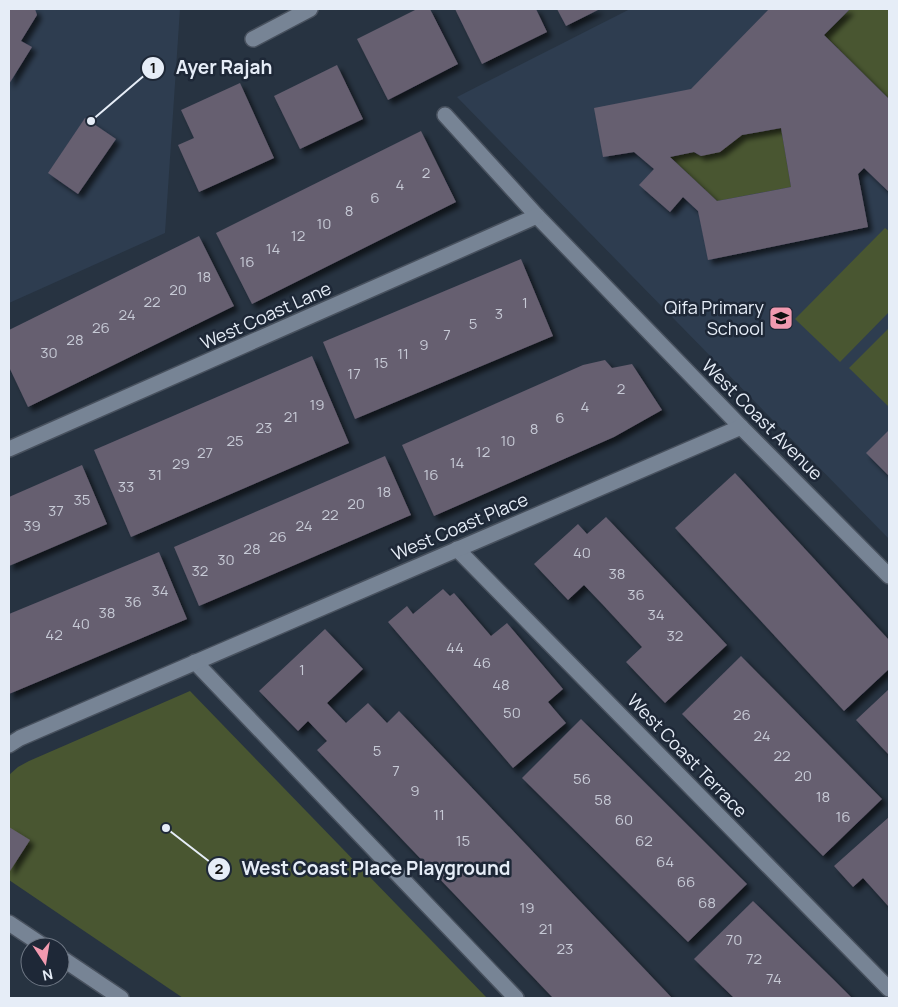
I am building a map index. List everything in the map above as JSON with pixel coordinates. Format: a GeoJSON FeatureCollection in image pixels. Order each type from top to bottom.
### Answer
{"type":"FeatureCollection","features":[{"type":"Feature","properties":{"kind":"street"},"geometry":{"type":"LineString","coordinates":[[253,39],[310,9]]}},
{"type":"Feature","properties":{"kind":"street","name":"West Coast Avenue"},"geometry":{"type":"LineString","coordinates":[[445,115],[537,216],[741,427],[889,576]]}},
{"type":"Feature","properties":{"kind":"street","name":"West Coast Lane"},"geometry":{"type":"LineString","coordinates":[[9,449],[537,216]]}},
{"type":"Feature","properties":{"kind":"street","name":"West Coast Place"},"geometry":{"type":"LineString","coordinates":[[9,745],[20,738],[741,427]]}},
{"type":"Feature","properties":{"kind":"street","name":"West Coast Terrace"},"geometry":{"type":"LineString","coordinates":[[457,549],[889,989]]}},
{"type":"Feature","properties":{"kind":"street"},"geometry":{"type":"LineString","coordinates":[[195,662],[516,998]]}},
{"type":"Feature","properties":{"kind":"street"},"geometry":{"type":"LineString","coordinates":[[9,923],[30,937]]}},
{"type":"Feature","properties":{"kind":"street"},"geometry":{"type":"LineString","coordinates":[[70,964],[121,998]]}},
{"type":"Feature","properties":{"kind":"shaded area"},"geometry":{"type":"Polygon","coordinates":[[[9,9],[180,9],[165,233],[9,303],[9,9]]]}},
{"type":"Feature","properties":{"kind":"shaded area","name":"Qifa Primary School"},"geometry":{"type":"Polygon","coordinates":[[[630,9],[889,9],[889,539],[457,97],[630,9]]]}},
{"type":"Feature","properties":{"kind":"green space"},"geometry":{"type":"Polygon","coordinates":[[[850,9],[889,9],[889,99],[824,35],[850,9]]]}},
{"type":"Feature","properties":{"kind":"green space"},"geometry":{"type":"Polygon","coordinates":[[[781,128],[791,187],[717,201],[670,157],[694,152],[701,156],[742,135],[781,128]]]}},
{"type":"Feature","properties":{"kind":"green space"},"geometry":{"type":"Polygon","coordinates":[[[885,228],[889,231],[889,312],[840,362],[795,319],[885,228]]]}},
{"type":"Feature","properties":{"kind":"green space"},"geometry":{"type":"Polygon","coordinates":[[[889,328],[889,407],[849,368],[889,328]]]}},
{"type":"Feature","properties":{"kind":"green space"},"geometry":{"type":"Polygon","coordinates":[[[190,691],[487,998],[183,998],[9,880],[9,775],[29,761],[190,691]]]}},
{"type":"Feature","properties":{"kind":"building"},"geometry":{"type":"Polygon","coordinates":[[[9,9],[35,9],[37,15],[21,41],[32,47],[9,84],[9,9]]]}},
{"type":"Feature","properties":{"kind":"building"},"geometry":{"type":"Polygon","coordinates":[[[417,9],[430,9],[458,64],[388,100],[357,39],[417,9]]]}},
{"type":"Feature","properties":{"kind":"building"},"geometry":{"type":"Polygon","coordinates":[[[455,9],[536,9],[547,32],[482,64],[455,9]]]}},
{"type":"Feature","properties":{"kind":"building"},"geometry":{"type":"Polygon","coordinates":[[[557,9],[600,9],[566,26],[557,9]]]}},
{"type":"Feature","properties":{"kind":"building"},"geometry":{"type":"Polygon","coordinates":[[[769,9],[850,9],[824,35],[889,99],[889,192],[864,168],[858,174],[868,227],[708,260],[698,211],[683,197],[670,212],[639,185],[654,169],[634,152],[603,157],[594,108],[691,89],[769,9]],[[781,128],[742,135],[720,152],[701,156],[694,152],[670,157],[717,201],[791,187],[781,128]]]}},
{"type":"Feature","properties":{"kind":"building"},"geometry":{"type":"Polygon","coordinates":[[[337,65],[363,119],[300,149],[274,96],[337,65]]]}},
{"type":"Feature","properties":{"kind":"building"},"geometry":{"type":"Polygon","coordinates":[[[240,83],[274,158],[199,192],[178,145],[194,138],[181,110],[240,83]]]}},
{"type":"Feature","properties":{"kind":"building"},"geometry":{"type":"Polygon","coordinates":[[[85,118],[116,139],[78,194],[48,173],[85,118]]]}},
{"type":"Feature","properties":{"kind":"building"},"geometry":{"type":"Polygon","coordinates":[[[421,131],[456,202],[252,304],[216,233],[421,131]]]}},
{"type":"Feature","properties":{"kind":"building"},"geometry":{"type":"Polygon","coordinates":[[[199,236],[234,306],[28,407],[9,367],[9,330],[199,236]]]}},
{"type":"Feature","properties":{"kind":"building"},"geometry":{"type":"Polygon","coordinates":[[[521,259],[553,336],[355,419],[323,342],[521,259]]]}},
{"type":"Feature","properties":{"kind":"building"},"geometry":{"type":"Polygon","coordinates":[[[312,356],[349,443],[131,537],[94,450],[312,356]]]}},
{"type":"Feature","properties":{"kind":"building"},"geometry":{"type":"Polygon","coordinates":[[[605,360],[612,368],[632,364],[662,410],[614,437],[434,516],[402,445],[583,365],[605,360]]]}},
{"type":"Feature","properties":{"kind":"building"},"geometry":{"type":"Polygon","coordinates":[[[889,430],[889,476],[866,453],[889,430]]]}},
{"type":"Feature","properties":{"kind":"building"},"geometry":{"type":"Polygon","coordinates":[[[385,456],[411,515],[199,606],[174,547],[385,456]]]}},
{"type":"Feature","properties":{"kind":"building"},"geometry":{"type":"Polygon","coordinates":[[[82,465],[107,524],[9,566],[9,497],[82,465]]]}},
{"type":"Feature","properties":{"kind":"building"},"geometry":{"type":"Polygon","coordinates":[[[735,473],[889,640],[889,669],[844,711],[675,528],[735,473]]]}},
{"type":"Feature","properties":{"kind":"building"},"geometry":{"type":"Polygon","coordinates":[[[606,517],[727,645],[665,703],[626,662],[642,647],[604,606],[584,585],[568,600],[534,564],[578,524],[587,534],[606,517]]]}},
{"type":"Feature","properties":{"kind":"building"},"geometry":{"type":"Polygon","coordinates":[[[159,552],[187,619],[9,694],[9,614],[159,552]]]}},
{"type":"Feature","properties":{"kind":"building"},"geometry":{"type":"Polygon","coordinates":[[[443,589],[450,596],[454,593],[491,636],[507,623],[563,689],[548,702],[566,723],[513,768],[388,622],[407,606],[413,614],[443,589]]]}},
{"type":"Feature","properties":{"kind":"building"},"geometry":{"type":"Polygon","coordinates":[[[325,629],[363,669],[327,703],[346,723],[368,703],[387,723],[399,711],[672,998],[553,998],[317,750],[327,741],[308,721],[298,731],[259,691],[325,629]]]}},
{"type":"Feature","properties":{"kind":"building"},"geometry":{"type":"Polygon","coordinates":[[[741,656],[882,799],[823,856],[682,714],[741,656]]]}},
{"type":"Feature","properties":{"kind":"building"},"geometry":{"type":"Polygon","coordinates":[[[889,689],[889,755],[856,720],[889,689]]]}},
{"type":"Feature","properties":{"kind":"building"},"geometry":{"type":"Polygon","coordinates":[[[581,719],[747,884],[688,942],[522,778],[581,719]]]}},
{"type":"Feature","properties":{"kind":"building"},"geometry":{"type":"Polygon","coordinates":[[[889,817],[889,907],[863,878],[853,887],[834,866],[889,817]]]}},
{"type":"Feature","properties":{"kind":"building"},"geometry":{"type":"Polygon","coordinates":[[[9,827],[30,840],[10,871],[9,870],[9,827]]]}},
{"type":"Feature","properties":{"kind":"building"},"geometry":{"type":"Polygon","coordinates":[[[753,901],[852,998],[734,998],[694,959],[753,901]]]}},
{"type":"Feature","properties":{"kind":"place","name":"Ayer Rajah"},"geometry":{"type":"Point","coordinates":[91,121]}},
{"type":"Feature","properties":{"kind":"place","name":"Qifa Primary School"},"geometry":{"type":"Point","coordinates":[781,318]}},
{"type":"Feature","properties":{"kind":"place","name":"West Coast Place Playground"},"geometry":{"type":"Point","coordinates":[166,828]}}]}
